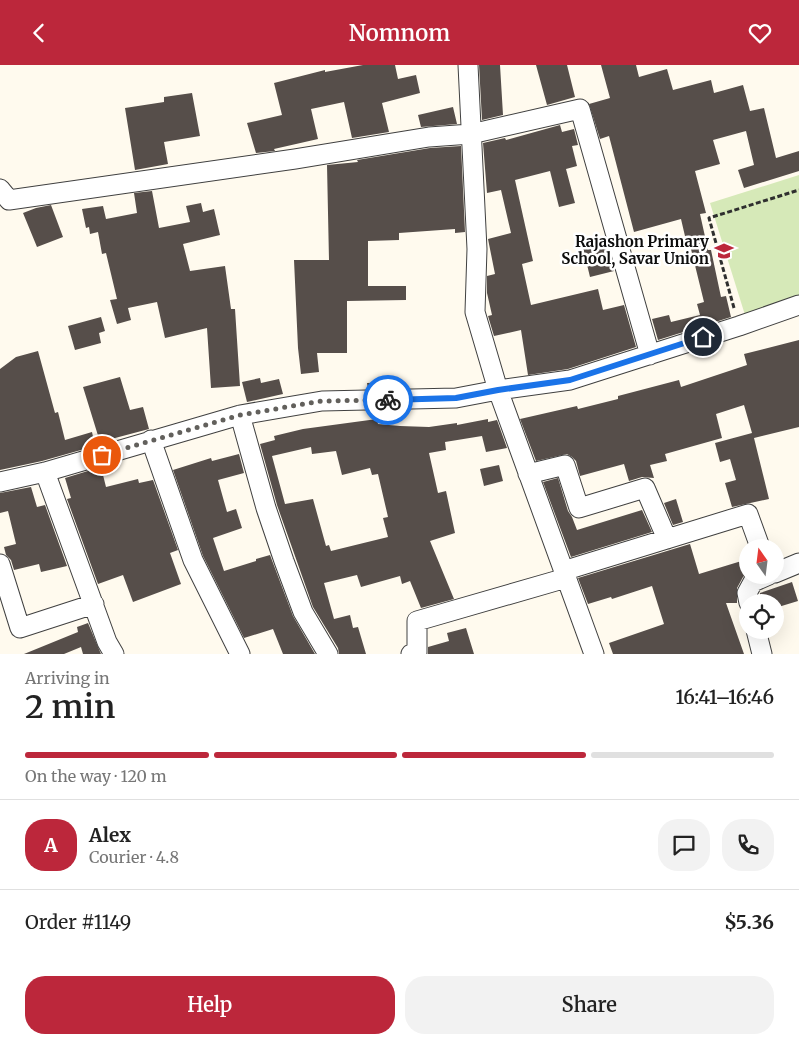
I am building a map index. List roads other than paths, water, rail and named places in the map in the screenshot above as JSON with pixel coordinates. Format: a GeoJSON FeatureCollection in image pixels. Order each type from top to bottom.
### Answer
{"type":"FeatureCollection","features":[{"type":"Feature","properties":{"kind":"street"},"geometry":{"type":"LineString","coordinates":[[468,65],[476,249],[475,312],[498,390],[594,654]]}},
{"type":"Feature","properties":{"kind":"street"},"geometry":{"type":"LineString","coordinates":[[0,189],[9,200],[295,159],[429,137],[471,134],[580,109],[650,355]]}},
{"type":"Feature","properties":{"kind":"street"},"geometry":{"type":"LineString","coordinates":[[0,482],[45,472],[240,415],[322,401],[456,398],[570,380],[799,305]]}},
{"type":"Feature","properties":{"kind":"street"},"geometry":{"type":"LineString","coordinates":[[240,415],[266,508],[284,561],[304,612],[328,654]]}},
{"type":"Feature","properties":{"kind":"street"},"geometry":{"type":"LineString","coordinates":[[150,440],[193,560],[240,654]]}},
{"type":"Feature","properties":{"kind":"street"},"geometry":{"type":"LineString","coordinates":[[528,474],[564,465],[579,508],[645,488],[667,539]]}},
{"type":"Feature","properties":{"kind":"street"},"geometry":{"type":"LineString","coordinates":[[45,472],[114,654]]}},
{"type":"Feature","properties":{"kind":"street"},"geometry":{"type":"LineString","coordinates":[[411,654],[417,652],[417,621],[748,514],[757,539]]}},
{"type":"Feature","properties":{"kind":"street"},"geometry":{"type":"LineString","coordinates":[[784,569],[799,563]]}},
{"type":"Feature","properties":{"kind":"street"},"geometry":{"type":"LineString","coordinates":[[0,564],[20,628],[94,604]]}},
{"type":"Feature","properties":{"kind":"street"},"geometry":{"type":"LineString","coordinates":[[758,639],[762,654]]}},
{"type":"Feature","properties":{"kind":"place","name":"Rajashon Primary School, Savar Union"},"geometry":{"type":"Point","coordinates":[724,251]}}]}
